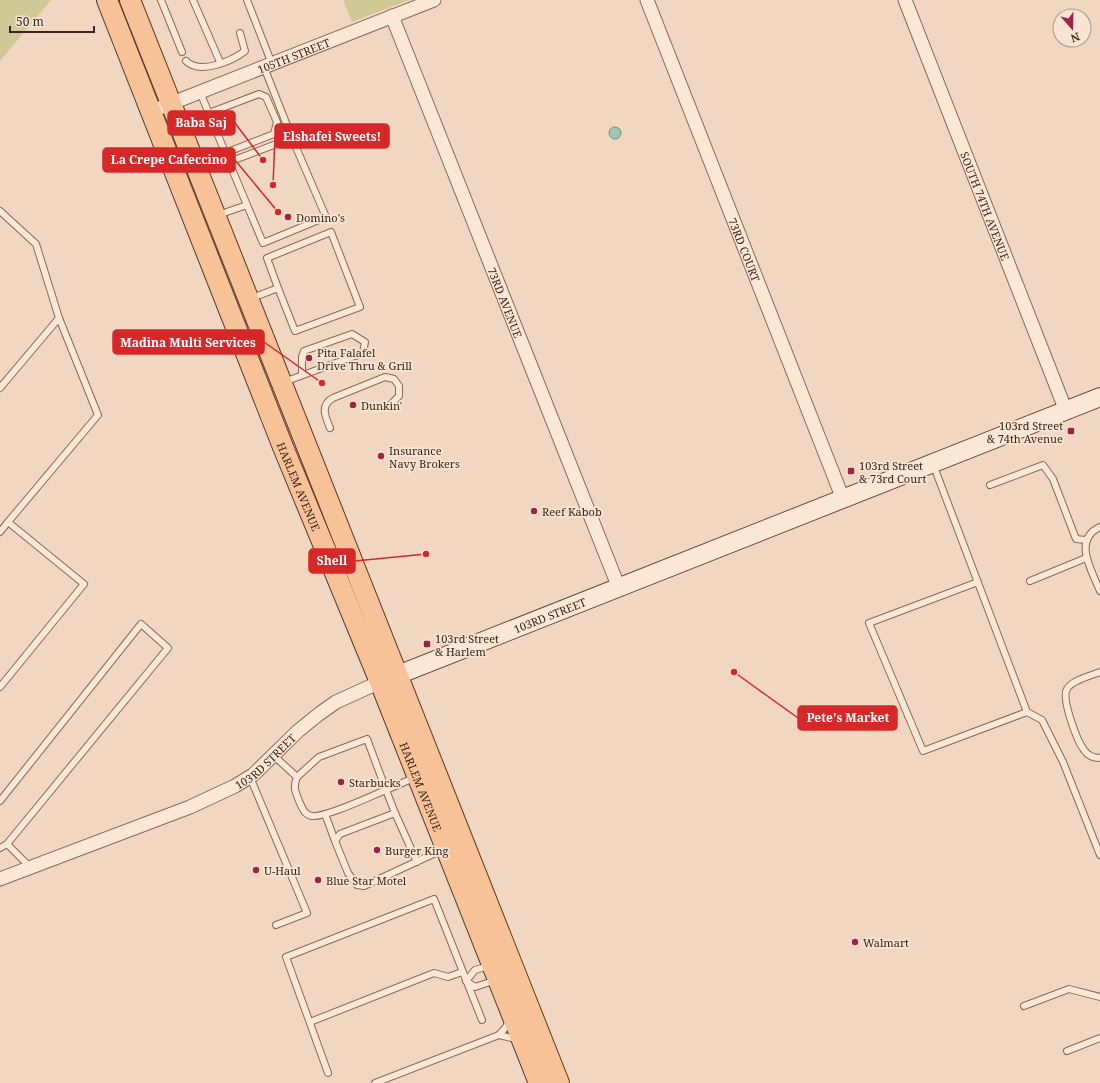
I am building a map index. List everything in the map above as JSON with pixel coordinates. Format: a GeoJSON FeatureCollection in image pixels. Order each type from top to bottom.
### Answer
{"type":"FeatureCollection","features":[{"type":"Feature","properties":{"kind":"main road","name":"HARLEM AVENUE"},"geometry":{"type":"LineString","coordinates":[[107,0],[152,111],[283,447],[388,679],[559,1083]]}},
{"type":"Feature","properties":{"kind":"main road","name":"HARLEM AVENUE"},"geometry":{"type":"LineString","coordinates":[[130,0],[281,383],[388,679],[417,776],[539,1083]]}},
{"type":"Feature","properties":{"kind":"street","name":"105TH STREET"},"geometry":{"type":"LineString","coordinates":[[152,111],[434,0]]}},
{"type":"Feature","properties":{"kind":"street","name":"73RD COURT"},"geometry":{"type":"LineString","coordinates":[[647,0],[843,499]]}},
{"type":"Feature","properties":{"kind":"street","name":"SOUTH 74TH AVENUE"},"geometry":{"type":"LineString","coordinates":[[905,0],[1066,411]]}},
{"type":"Feature","properties":{"kind":"street","name":"73RD AVENUE"},"geometry":{"type":"LineString","coordinates":[[392,16],[618,588]]}},
{"type":"Feature","properties":{"kind":"street","name":"103RD STREET"},"geometry":{"type":"LineString","coordinates":[[0,879],[197,804],[235,786],[250,777],[298,731],[336,702],[388,679],[1100,398]]}},
{"type":"Feature","properties":{"kind":"lane"},"geometry":{"type":"LineString","coordinates":[[161,0],[182,52]]}},
{"type":"Feature","properties":{"kind":"lane"},"geometry":{"type":"LineString","coordinates":[[193,0],[220,62]]}},
{"type":"Feature","properties":{"kind":"lane"},"geometry":{"type":"LineString","coordinates":[[200,92],[263,243],[326,217],[288,129],[247,0]]}},
{"type":"Feature","properties":{"kind":"lane"},"geometry":{"type":"LineString","coordinates":[[186,61],[197,68],[220,62],[245,51],[240,33]]}},
{"type":"Feature","properties":{"kind":"lane"},"geometry":{"type":"LineString","coordinates":[[209,113],[259,94],[266,96],[277,122],[274,134]]}},
{"type":"Feature","properties":{"kind":"lane"},"geometry":{"type":"LineString","coordinates":[[225,153],[288,129]]}},
{"type":"Feature","properties":{"kind":"lane"},"geometry":{"type":"LineString","coordinates":[[229,162],[292,138]]}},
{"type":"Feature","properties":{"kind":"lane"},"geometry":{"type":"LineString","coordinates":[[215,216],[247,205]]}},
{"type":"Feature","properties":{"kind":"lane"},"geometry":{"type":"LineString","coordinates":[[0,211],[36,244],[59,318],[98,415],[0,532]]}},
{"type":"Feature","properties":{"kind":"lane"},"geometry":{"type":"LineString","coordinates":[[331,232],[360,307],[295,331],[278,288],[267,258],[331,232]]}},
{"type":"Feature","properties":{"kind":"lane"},"geometry":{"type":"LineString","coordinates":[[248,300],[278,288]]}},
{"type":"Feature","properties":{"kind":"lane"},"geometry":{"type":"LineString","coordinates":[[0,388],[59,318]]}},
{"type":"Feature","properties":{"kind":"lane"},"geometry":{"type":"LineString","coordinates":[[281,383],[302,374],[363,353],[365,342],[352,334],[304,351],[302,357],[302,374]]}},
{"type":"Feature","properties":{"kind":"lane"},"geometry":{"type":"LineString","coordinates":[[330,428],[324,411],[326,403],[333,398],[385,377],[394,379],[399,386],[399,396],[392,403]]}},
{"type":"Feature","properties":{"kind":"lane"},"geometry":{"type":"LineString","coordinates":[[933,464],[1027,712],[1042,720],[1063,762],[1100,855]]}},
{"type":"Feature","properties":{"kind":"lane"},"geometry":{"type":"LineString","coordinates":[[990,485],[1043,465],[1052,479],[1076,539],[1086,540]]}},
{"type":"Feature","properties":{"kind":"lane"},"geometry":{"type":"LineString","coordinates":[[0,687],[84,584],[8,522]]}},
{"type":"Feature","properties":{"kind":"lane"},"geometry":{"type":"LineString","coordinates":[[1100,527],[1094,530],[1086,540],[1084,550],[1100,591]]}},
{"type":"Feature","properties":{"kind":"lane"},"geometry":{"type":"LineString","coordinates":[[1030,581],[1086,558]]}},
{"type":"Feature","properties":{"kind":"lane"},"geometry":{"type":"LineString","coordinates":[[978,582],[869,624],[923,751],[1027,712]]}},
{"type":"Feature","properties":{"kind":"lane"},"geometry":{"type":"LineString","coordinates":[[0,800],[141,624],[168,648],[8,844],[0,848]]}},
{"type":"Feature","properties":{"kind":"lane"},"geometry":{"type":"LineString","coordinates":[[1100,672],[1070,685],[1064,694],[1065,703],[1083,749],[1091,757],[1100,758]]}},
{"type":"Feature","properties":{"kind":"lane"},"geometry":{"type":"LineString","coordinates":[[417,776],[386,790],[325,814],[313,816],[307,815],[303,810],[294,786],[297,777],[319,757],[367,739],[386,790],[395,813],[417,862]]}},
{"type":"Feature","properties":{"kind":"lane"},"geometry":{"type":"LineString","coordinates":[[273,755],[297,777]]}},
{"type":"Feature","properties":{"kind":"lane"},"geometry":{"type":"LineString","coordinates":[[250,777],[307,913],[276,925]]}},
{"type":"Feature","properties":{"kind":"lane"},"geometry":{"type":"LineString","coordinates":[[335,841],[340,834],[395,813]]}},
{"type":"Feature","properties":{"kind":"lane"},"geometry":{"type":"LineString","coordinates":[[325,814],[348,873],[357,885],[364,886],[446,848]]}},
{"type":"Feature","properties":{"kind":"lane"},"geometry":{"type":"LineString","coordinates":[[8,844],[30,868]]}},
{"type":"Feature","properties":{"kind":"lane"},"geometry":{"type":"LineString","coordinates":[[328,1073],[286,957],[434,899],[482,1020]]}},
{"type":"Feature","properties":{"kind":"lane"},"geometry":{"type":"LineString","coordinates":[[466,981],[475,970],[495,972]]}},
{"type":"Feature","properties":{"kind":"lane"},"geometry":{"type":"LineString","coordinates":[[310,1022],[434,973],[448,977],[462,972]]}},
{"type":"Feature","properties":{"kind":"lane"},"geometry":{"type":"LineString","coordinates":[[466,981],[475,987],[495,972]]}},
{"type":"Feature","properties":{"kind":"lane"},"geometry":{"type":"LineString","coordinates":[[1024,1006],[1069,989],[1100,997]]}},
{"type":"Feature","properties":{"kind":"lane"},"geometry":{"type":"LineString","coordinates":[[499,1035],[506,1027],[512,1014]]}},
{"type":"Feature","properties":{"kind":"lane"},"geometry":{"type":"LineString","coordinates":[[375,1083],[499,1035],[510,1036],[522,1041]]}},
{"type":"Feature","properties":{"kind":"lane"},"geometry":{"type":"LineString","coordinates":[[1067,1051],[1100,1038]]}},
{"type":"Feature","properties":{"kind":"shaded area"},"geometry":{"type":"Polygon","coordinates":[[[0,0],[51,0],[0,61],[0,0]]]}},
{"type":"Feature","properties":{"kind":"shaded area"},"geometry":{"type":"Polygon","coordinates":[[[343,0],[409,0],[352,22],[343,0]]]}},
{"type":"Feature","properties":{"kind":"shaded area"},"geometry":{"type":"Polygon","coordinates":[[[613,127],[617,127],[621,133],[617,139],[613,139],[609,135],[609,131],[613,127]]]}},
{"type":"Feature","properties":{"kind":"place","name":"Baba Saj"},"geometry":{"type":"Point","coordinates":[263,160]}},
{"type":"Feature","properties":{"kind":"place","name":"Elshafei Sweets!"},"geometry":{"type":"Point","coordinates":[273,185]}},
{"type":"Feature","properties":{"kind":"place","name":"La Crepe Cafeccino"},"geometry":{"type":"Point","coordinates":[278,212]}},
{"type":"Feature","properties":{"kind":"place","name":"Domino's"},"geometry":{"type":"Point","coordinates":[288,217]}},
{"type":"Feature","properties":{"kind":"place","name":"Pita Falafel Drive Thru & Grill"},"geometry":{"type":"Point","coordinates":[309,358]}},
{"type":"Feature","properties":{"kind":"place","name":"Madina Multi Services"},"geometry":{"type":"Point","coordinates":[322,383]}},
{"type":"Feature","properties":{"kind":"place","name":"Dunkin'"},"geometry":{"type":"Point","coordinates":[353,405]}},
{"type":"Feature","properties":{"kind":"place","name":"103rd Street & 74th Avenue"},"geometry":{"type":"Point","coordinates":[1071,431]}},
{"type":"Feature","properties":{"kind":"place","name":"Insurance Navy Brokers"},"geometry":{"type":"Point","coordinates":[381,456]}},
{"type":"Feature","properties":{"kind":"place","name":"103rd Street & 73rd Court"},"geometry":{"type":"Point","coordinates":[851,471]}},
{"type":"Feature","properties":{"kind":"place","name":"Reef Kabob"},"geometry":{"type":"Point","coordinates":[534,511]}},
{"type":"Feature","properties":{"kind":"place","name":"Shell"},"geometry":{"type":"Point","coordinates":[426,554]}},
{"type":"Feature","properties":{"kind":"place","name":"103rd Street & Harlem"},"geometry":{"type":"Point","coordinates":[427,644]}},
{"type":"Feature","properties":{"kind":"place","name":"Pete's Market"},"geometry":{"type":"Point","coordinates":[734,672]}},
{"type":"Feature","properties":{"kind":"place","name":"Starbucks"},"geometry":{"type":"Point","coordinates":[341,782]}},
{"type":"Feature","properties":{"kind":"place","name":"Burger King"},"geometry":{"type":"Point","coordinates":[377,850]}},
{"type":"Feature","properties":{"kind":"place","name":"U-Haul"},"geometry":{"type":"Point","coordinates":[256,870]}},
{"type":"Feature","properties":{"kind":"place","name":"Blue Star Motel"},"geometry":{"type":"Point","coordinates":[318,880]}},
{"type":"Feature","properties":{"kind":"place","name":"Walmart"},"geometry":{"type":"Point","coordinates":[855,942]}}]}
